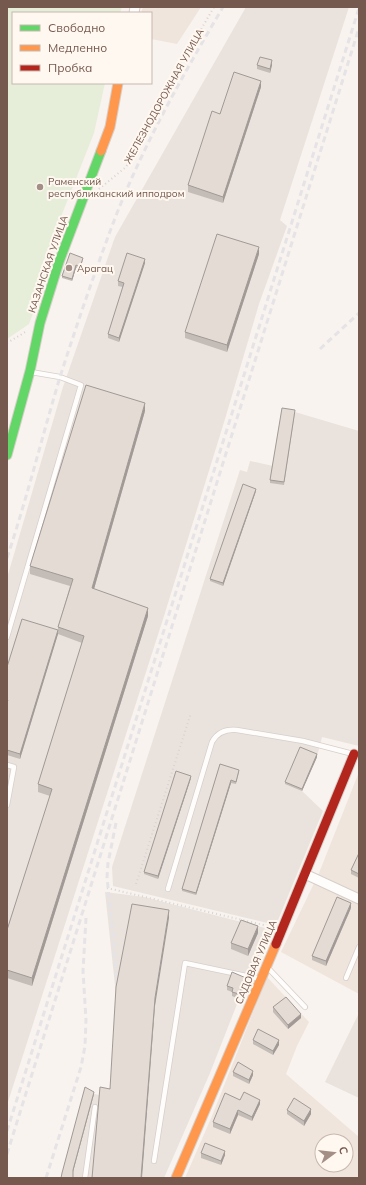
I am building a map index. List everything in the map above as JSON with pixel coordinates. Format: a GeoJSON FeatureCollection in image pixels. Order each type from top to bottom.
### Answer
{"type":"FeatureCollection","features":[{"type":"Feature","properties":{"kind":"street","name":"КАЗАНСКАЯ УЛИЦА"},"geometry":{"type":"LineString","coordinates":[[7,455],[30,371],[40,323],[59,262],[110,127],[118,84]]}},
{"type":"Feature","properties":{"kind":"street","name":"САДОВАЯ УЛИЦА"},"geometry":{"type":"LineString","coordinates":[[176,1178],[357,755]]}},
{"type":"Feature","properties":{"kind":"street"},"geometry":{"type":"LineString","coordinates":[[305,874],[359,899]]}},
{"type":"Feature","properties":{"kind":"lane"},"geometry":{"type":"LineString","coordinates":[[7,637],[81,385],[60,377],[30,371]]}},
{"type":"Feature","properties":{"kind":"lane"},"geometry":{"type":"LineString","coordinates":[[168,889],[212,742],[217,735],[227,730],[237,730],[303,741],[357,755]]}},
{"type":"Feature","properties":{"kind":"lane"},"geometry":{"type":"LineString","coordinates":[[7,765],[14,767],[7,805]]}},
{"type":"Feature","properties":{"kind":"lane"},"geometry":{"type":"LineString","coordinates":[[346,978],[359,947]]}},
{"type":"Feature","properties":{"kind":"lane"},"geometry":{"type":"LineString","coordinates":[[154,1161],[185,963],[261,979]]}},
{"type":"Feature","properties":{"kind":"lane"},"geometry":{"type":"LineString","coordinates":[[267,966],[305,1007]]}},
{"type":"Feature","properties":{"kind":"lane"},"geometry":{"type":"LineString","coordinates":[[85,1178],[95,1107]]}},
{"type":"Feature","properties":{"kind":"path","name":"ЖЕЛЕЗНОДОРОЖНАЯ УЛИЦА"},"geometry":{"type":"LineString","coordinates":[[98,190],[126,167],[159,102],[214,7]]}},
{"type":"Feature","properties":{"kind":"path"},"geometry":{"type":"LineString","coordinates":[[7,343],[27,331]]}},
{"type":"Feature","properties":{"kind":"path"},"geometry":{"type":"LineString","coordinates":[[136,884],[191,713]]}},
{"type":"Feature","properties":{"kind":"path"},"geometry":{"type":"LineString","coordinates":[[107,888],[165,900],[282,930]]}},
{"type":"Feature","properties":{"kind":"shaded area"},"geometry":{"type":"Polygon","coordinates":[[[143,7],[201,7],[177,44],[152,39],[152,12],[141,12],[143,7]]]}},
{"type":"Feature","properties":{"kind":"shaded area"},"geometry":{"type":"Polygon","coordinates":[[[246,7],[349,7],[280,220],[287,226],[259,304],[164,616],[7,1105],[7,578],[63,387],[115,237],[246,7]]]}},
{"type":"Feature","properties":{"kind":"shaded area"},"geometry":{"type":"Polygon","coordinates":[[[282,410],[295,412],[359,431],[359,746],[322,737],[317,757],[302,791],[323,811],[276,925],[113,886],[112,867],[240,470],[247,472],[250,461],[273,466],[282,410]]]}},
{"type":"Feature","properties":{"kind":"shaded area"},"geometry":{"type":"Polygon","coordinates":[[[359,772],[359,994],[281,952],[319,873],[359,772]]]}},
{"type":"Feature","properties":{"kind":"shaded area"},"geometry":{"type":"Polygon","coordinates":[[[105,892],[144,897],[273,930],[248,976],[210,1073],[164,1178],[62,1178],[85,1090],[94,1094],[110,1097],[116,995],[105,892]]]}},
{"type":"Feature","properties":{"kind":"shaded area"},"geometry":{"type":"Polygon","coordinates":[[[267,977],[309,1022],[297,1046],[286,1074],[359,1137],[359,1178],[185,1178],[212,1116],[267,977]]]}},
{"type":"Feature","properties":{"kind":"shaded area"},"geometry":{"type":"Polygon","coordinates":[[[359,1013],[359,1098],[325,1082],[359,1013]]]}},
{"type":"Feature","properties":{"kind":"green space","name":"Раменский республиканский ипподром"},"geometry":{"type":"Polygon","coordinates":[[[7,7],[122,7],[120,12],[12,12],[12,84],[105,84],[94,133],[40,270],[48,273],[29,324],[7,339],[7,7]]]}},
{"type":"Feature","properties":{"kind":"building"},"geometry":{"type":"Polygon","coordinates":[[[260,57],[272,60],[270,69],[257,65],[260,57]]]}},
{"type":"Feature","properties":{"kind":"building"},"geometry":{"type":"Polygon","coordinates":[[[234,72],[261,81],[223,197],[188,185],[212,111],[220,114],[234,72]]]}},
{"type":"Feature","properties":{"kind":"building"},"geometry":{"type":"Polygon","coordinates":[[[217,234],[259,247],[227,345],[185,332],[217,234]]]}},
{"type":"Feature","properties":{"kind":"building","name":"Арагац"},"geometry":{"type":"Polygon","coordinates":[[[70,253],[83,258],[80,267],[76,265],[72,279],[62,276],[70,253]]]}},
{"type":"Feature","properties":{"kind":"building"},"geometry":{"type":"Polygon","coordinates":[[[127,253],[145,259],[119,338],[108,334],[124,283],[118,281],[127,253]]]}},
{"type":"Feature","properties":{"kind":"building"},"geometry":{"type":"Polygon","coordinates":[[[86,385],[145,403],[92,588],[148,608],[32,978],[7,970],[7,930],[52,789],[38,784],[84,636],[58,627],[73,579],[30,566],[86,385]]]}},
{"type":"Feature","properties":{"kind":"building"},"geometry":{"type":"Polygon","coordinates":[[[282,408],[295,410],[284,482],[270,480],[282,408]]]}},
{"type":"Feature","properties":{"kind":"building"},"geometry":{"type":"Polygon","coordinates":[[[243,484],[256,489],[223,583],[210,579],[243,484]]]}},
{"type":"Feature","properties":{"kind":"building"},"geometry":{"type":"Polygon","coordinates":[[[22,619],[58,630],[20,754],[7,750],[7,667],[22,619]]]}},
{"type":"Feature","properties":{"kind":"building"},"geometry":{"type":"Polygon","coordinates":[[[300,747],[317,754],[302,789],[285,782],[300,747]]]}},
{"type":"Feature","properties":{"kind":"building"},"geometry":{"type":"Polygon","coordinates":[[[220,764],[239,770],[236,782],[231,780],[196,893],[182,889],[220,764]]]}},
{"type":"Feature","properties":{"kind":"building"},"geometry":{"type":"Polygon","coordinates":[[[176,771],[191,776],[158,876],[144,872],[176,771]]]}},
{"type":"Feature","properties":{"kind":"building"},"geometry":{"type":"Polygon","coordinates":[[[359,853],[359,874],[351,870],[359,853]]]}},
{"type":"Feature","properties":{"kind":"building"},"geometry":{"type":"Polygon","coordinates":[[[337,897],[351,903],[326,961],[312,956],[337,897]]]}},
{"type":"Feature","properties":{"kind":"building"},"geometry":{"type":"Polygon","coordinates":[[[132,904],[169,910],[155,998],[141,1178],[92,1178],[100,1087],[110,1089],[116,987],[132,904]]]}},
{"type":"Feature","properties":{"kind":"building"},"geometry":{"type":"Polygon","coordinates":[[[241,920],[258,926],[248,949],[231,943],[241,920]]]}},
{"type":"Feature","properties":{"kind":"building"},"geometry":{"type":"Polygon","coordinates":[[[232,972],[246,978],[239,994],[232,992],[233,988],[227,986],[232,972]]]}},
{"type":"Feature","properties":{"kind":"building"},"geometry":{"type":"Polygon","coordinates":[[[286,997],[301,1014],[288,1025],[273,1007],[286,997]]]}},
{"type":"Feature","properties":{"kind":"building"},"geometry":{"type":"Polygon","coordinates":[[[258,1029],[279,1040],[273,1051],[253,1040],[258,1029]]]}},
{"type":"Feature","properties":{"kind":"building"},"geometry":{"type":"Polygon","coordinates":[[[238,1062],[253,1071],[249,1080],[233,1072],[238,1062]]]}},
{"type":"Feature","properties":{"kind":"building"},"geometry":{"type":"Polygon","coordinates":[[[85,1087],[94,1092],[73,1170],[73,1178],[61,1178],[62,1173],[85,1087]]]}},
{"type":"Feature","properties":{"kind":"building"},"geometry":{"type":"Polygon","coordinates":[[[244,1092],[260,1100],[252,1117],[238,1110],[230,1129],[213,1122],[225,1093],[240,1100],[244,1092]]]}},
{"type":"Feature","properties":{"kind":"building"},"geometry":{"type":"Polygon","coordinates":[[[294,1098],[311,1109],[304,1121],[287,1110],[294,1098]]]}},
{"type":"Feature","properties":{"kind":"building"},"geometry":{"type":"Polygon","coordinates":[[[205,1143],[225,1151],[221,1161],[201,1153],[205,1143]]]}},
{"type":"Feature","properties":{"kind":"railway"},"geometry":{"type":"LineString","coordinates":[[7,558],[60,377],[108,237],[132,177],[160,119],[223,7]]}},
{"type":"Feature","properties":{"kind":"railway"},"geometry":{"type":"LineString","coordinates":[[7,1131],[359,8]]}},
{"type":"Feature","properties":{"kind":"railway"},"geometry":{"type":"LineString","coordinates":[[7,1154],[359,28]]}},
{"type":"Feature","properties":{"kind":"railway"},"geometry":{"type":"LineString","coordinates":[[320,349],[359,313]]}},
{"type":"Feature","properties":{"kind":"railway"},"geometry":{"type":"LineString","coordinates":[[116,823],[108,863],[107,877],[118,991]]}},
{"type":"Feature","properties":{"kind":"railway"},"geometry":{"type":"LineString","coordinates":[[46,1178],[81,1067],[85,1046],[86,1020],[83,971],[86,918]]}},
{"type":"Feature","properties":{"kind":"traffic: fast"},"geometry":{"type":"LineString","coordinates":[[7,455],[30,371],[40,323],[59,262],[101,151]]}},
{"type":"Feature","properties":{"kind":"traffic: slow"},"geometry":{"type":"LineString","coordinates":[[101,151],[110,127],[118,84]]}},
{"type":"Feature","properties":{"kind":"traffic: slow"},"geometry":{"type":"LineString","coordinates":[[176,1178],[276,944]]}},
{"type":"Feature","properties":{"kind":"traffic: jam"},"geometry":{"type":"LineString","coordinates":[[276,944],[354,754]]}},
{"type":"Feature","properties":{"kind":"place","name":"Раменский республиканский ипподром"},"geometry":{"type":"Point","coordinates":[40,187]}},
{"type":"Feature","properties":{"kind":"place","name":"Арагац"},"geometry":{"type":"Point","coordinates":[69,268]}}]}
